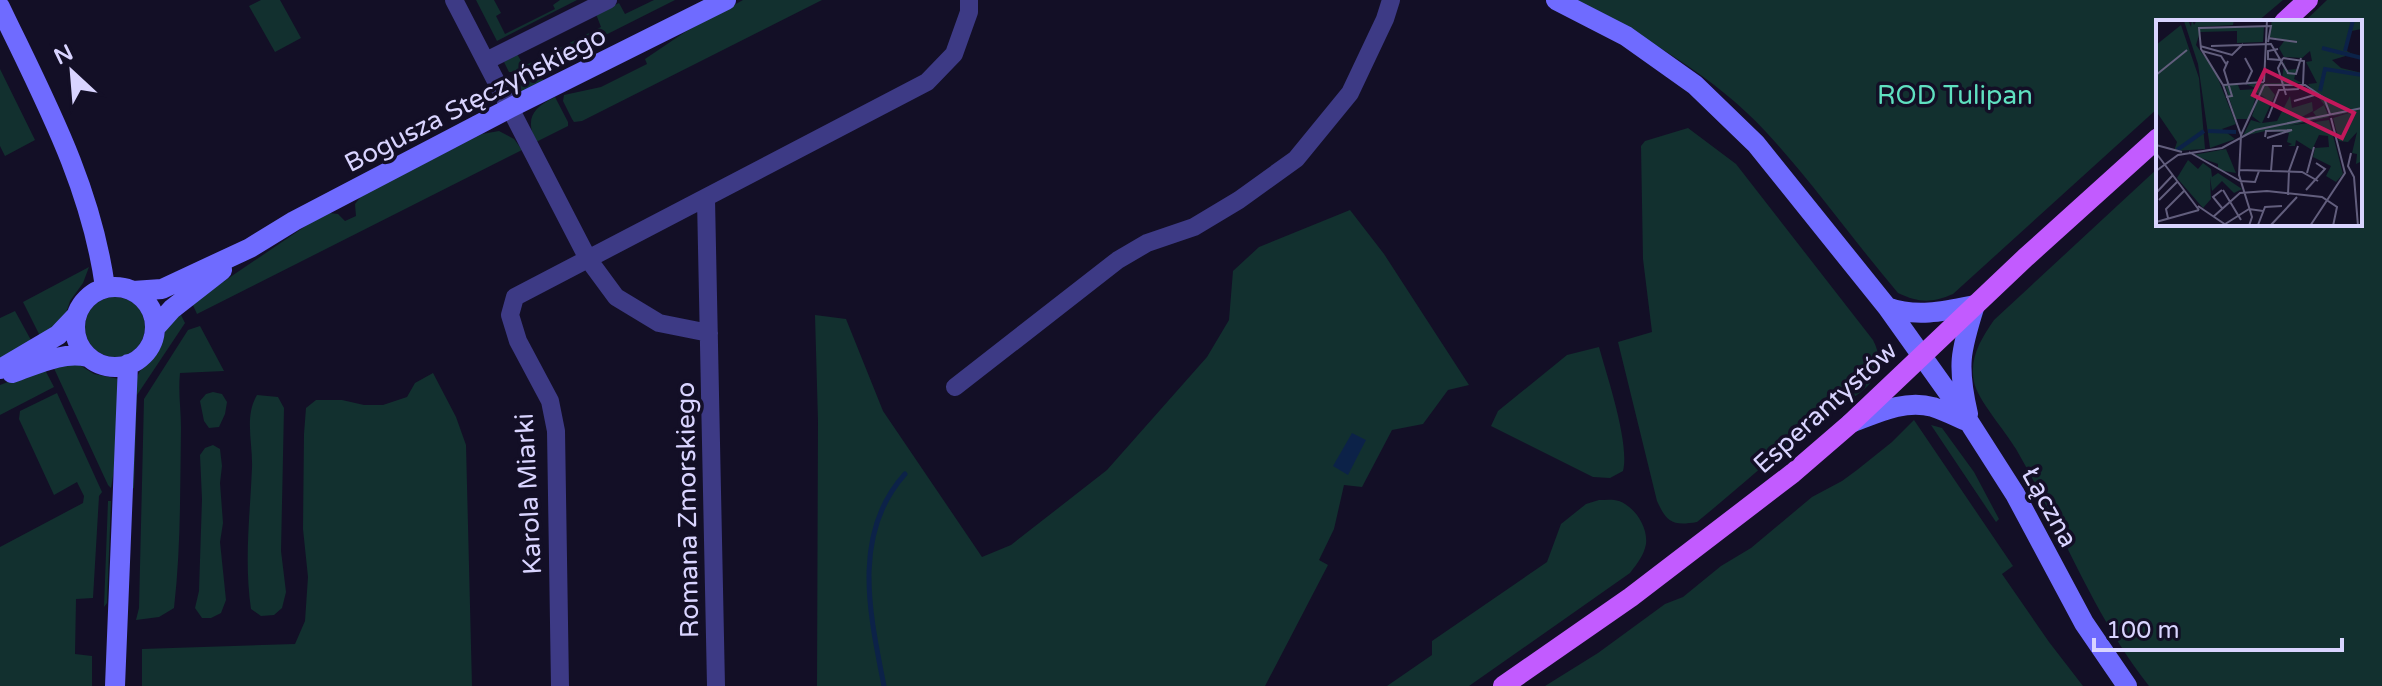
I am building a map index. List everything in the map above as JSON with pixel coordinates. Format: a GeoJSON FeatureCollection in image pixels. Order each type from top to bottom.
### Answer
{"type":"FeatureCollection","features":[{"type":"Feature","properties":{"kind":"main road"},"geometry":{"type":"LineString","coordinates":[[2286,20],[2308,0]]}},
{"type":"Feature","properties":{"kind":"main road","name":"Esperantystów"},"geometry":{"type":"LineString","coordinates":[[1503,686],[1631,597],[1734,520],[1851,423],[2156,140]]}},
{"type":"Feature","properties":{"kind":"street"},"geometry":{"type":"LineString","coordinates":[[454,0],[588,259],[616,297],[659,323],[709,333]]}},
{"type":"Feature","properties":{"kind":"street","name":"Bogusza Stęczyńskiego"},"geometry":{"type":"LineString","coordinates":[[155,328],[172,309],[250,248],[294,221],[726,0]]}},
{"type":"Feature","properties":{"kind":"street"},"geometry":{"type":"LineString","coordinates":[[588,259],[927,82],[954,54],[969,12],[969,0]]}},
{"type":"Feature","properties":{"kind":"street"},"geometry":{"type":"LineString","coordinates":[[955,387],[1118,260],[1147,243],[1194,227],[1239,200],[1296,159],[1350,93],[1391,0]]}},
{"type":"Feature","properties":{"kind":"street"},"geometry":{"type":"LineString","coordinates":[[1556,0],[1626,36],[1695,85],[1756,144],[1887,307],[1922,356]]}},
{"type":"Feature","properties":{"kind":"street"},"geometry":{"type":"LineString","coordinates":[[486,61],[598,2]]}},
{"type":"Feature","properties":{"kind":"street"},"geometry":{"type":"LineString","coordinates":[[0,7],[71,157],[93,222],[105,287]]}},
{"type":"Feature","properties":{"kind":"street","name":"Romana Zmorskiego"},"geometry":{"type":"LineString","coordinates":[[706,199],[716,686]]}},
{"type":"Feature","properties":{"kind":"street","name":"Bogusza Stęczyńskiego"},"geometry":{"type":"LineString","coordinates":[[133,291],[162,289],[250,248]]}},
{"type":"Feature","properties":{"kind":"street","name":"Karola Miarki"},"geometry":{"type":"LineString","coordinates":[[560,686],[556,431],[550,401],[518,341],[510,315],[515,297],[588,259]]}},
{"type":"Feature","properties":{"kind":"street"},"geometry":{"type":"LineString","coordinates":[[0,369],[58,335],[77,315],[86,299],[105,287],[133,291],[148,304],[154,319],[153,337],[145,353],[128,364],[105,365],[79,354],[0,377]]}},
{"type":"Feature","properties":{"kind":"street"},"geometry":{"type":"LineString","coordinates":[[1887,307],[1899,312],[1937,312],[1975,305],[1961,356],[1960,380],[1969,422]]}},
{"type":"Feature","properties":{"kind":"street"},"geometry":{"type":"LineString","coordinates":[[77,315],[76,335],[88,357]]}},
{"type":"Feature","properties":{"kind":"street","name":"Łączna"},"geometry":{"type":"LineString","coordinates":[[1922,356],[2015,494],[2084,623],[2127,686]]}},
{"type":"Feature","properties":{"kind":"street"},"geometry":{"type":"LineString","coordinates":[[115,686],[128,364]]}},
{"type":"Feature","properties":{"kind":"street"},"geometry":{"type":"LineString","coordinates":[[1851,423],[1894,407],[1912,404],[1932,407],[1969,422]]}},
{"type":"Feature","properties":{"kind":"green space"},"geometry":{"type":"Polygon","coordinates":[[[261,0],[280,0],[301,38],[275,52],[249,6],[261,0]]]}},
{"type":"Feature","properties":{"kind":"green space"},"geometry":{"type":"Polygon","coordinates":[[[476,0],[494,0],[501,13],[496,16],[505,34],[555,9],[553,5],[560,0],[577,0],[497,41],[476,0]]]}},
{"type":"Feature","properties":{"kind":"green space"},"geometry":{"type":"Polygon","coordinates":[[[654,0],[675,0],[532,72],[509,72],[504,62],[517,54],[524,66],[601,27],[596,14],[619,3],[625,14],[654,0]]]}},
{"type":"Feature","properties":{"kind":"green space"},"geometry":{"type":"Polygon","coordinates":[[[743,0],[822,0],[582,121],[574,122],[563,101],[564,95],[601,87],[647,64],[645,59],[685,32],[743,0]]]}},
{"type":"Feature","properties":{"kind":"green space","name":"ROD Tulipan"},"geometry":{"type":"Polygon","coordinates":[[[1575,0],[2283,0],[2259,20],[2156,20],[2156,110],[1953,294],[1926,301],[1898,293],[1817,191],[1746,112],[1701,75],[1575,0]]]}},
{"type":"Feature","properties":{"kind":"green space"},"geometry":{"type":"Polygon","coordinates":[[[2327,0],[2382,0],[2382,686],[2149,686],[2094,600],[2016,449],[1980,397],[1974,382],[1973,365],[1981,342],[1994,320],[2156,170],[2156,226],[2362,226],[2362,20],[2306,20],[2327,0]]]}},
{"type":"Feature","properties":{"kind":"green space"},"geometry":{"type":"Polygon","coordinates":[[[0,69],[35,140],[5,156],[0,146],[0,69]]]}},
{"type":"Feature","properties":{"kind":"green space"},"geometry":{"type":"Polygon","coordinates":[[[539,77],[545,81],[522,93],[512,89],[507,80],[539,77]]]}},
{"type":"Feature","properties":{"kind":"green space"},"geometry":{"type":"Polygon","coordinates":[[[555,97],[568,126],[536,142],[531,127],[533,115],[541,105],[555,97]]]}},
{"type":"Feature","properties":{"kind":"green space"},"geometry":{"type":"Polygon","coordinates":[[[1688,128],[1736,164],[1873,340],[1878,360],[1875,376],[1862,391],[1826,414],[1697,522],[1682,524],[1668,518],[1657,501],[1618,342],[1652,332],[1643,259],[1641,146],[1645,141],[1688,128]]]}},
{"type":"Feature","properties":{"kind":"green space"},"geometry":{"type":"Polygon","coordinates":[[[499,131],[514,139],[522,150],[197,314],[192,303],[310,223],[329,213],[338,214],[345,221],[356,216],[355,204],[362,195],[482,134],[499,131]]]}},
{"type":"Feature","properties":{"kind":"green space"},"geometry":{"type":"Polygon","coordinates":[[[1350,210],[1384,254],[1469,385],[1448,390],[1423,424],[1392,430],[1362,487],[1344,485],[1334,529],[1319,560],[1328,565],[1265,686],[817,686],[818,421],[815,315],[846,319],[883,411],[982,557],[1011,545],[1107,470],[1207,357],[1229,320],[1233,271],[1259,247],[1350,210]]]}},
{"type":"Feature","properties":{"kind":"green space"},"geometry":{"type":"Polygon","coordinates":[[[89,267],[64,319],[41,338],[23,302],[89,267]]]}},
{"type":"Feature","properties":{"kind":"green space"},"geometry":{"type":"Polygon","coordinates":[[[115,297],[126,299],[136,306],[143,316],[143,338],[136,348],[126,355],[115,357],[104,355],[94,348],[87,338],[85,327],[87,316],[94,306],[104,299],[115,297]]]}},
{"type":"Feature","properties":{"kind":"green space"},"geometry":{"type":"Polygon","coordinates":[[[15,311],[32,342],[0,359],[0,318],[15,311]]]}},
{"type":"Feature","properties":{"kind":"green space"},"geometry":{"type":"Polygon","coordinates":[[[180,313],[185,323],[137,395],[134,488],[129,490],[135,381],[140,371],[158,353],[167,326],[180,313]]]}},
{"type":"Feature","properties":{"kind":"green space"},"geometry":{"type":"Polygon","coordinates":[[[200,326],[224,371],[180,373],[180,518],[174,608],[159,617],[136,620],[139,608],[144,399],[188,330],[200,326]]]}},
{"type":"Feature","properties":{"kind":"green space"},"geometry":{"type":"Polygon","coordinates":[[[1599,347],[1621,428],[1623,471],[1610,478],[1593,477],[1491,426],[1498,411],[1567,355],[1599,347]]]}},
{"type":"Feature","properties":{"kind":"green space"},"geometry":{"type":"Polygon","coordinates":[[[52,364],[78,364],[94,374],[119,379],[117,453],[111,488],[108,485],[52,364]]]}},
{"type":"Feature","properties":{"kind":"green space"},"geometry":{"type":"Polygon","coordinates":[[[44,368],[54,387],[0,415],[0,385],[44,368]]]}},
{"type":"Feature","properties":{"kind":"green space"},"geometry":{"type":"Polygon","coordinates":[[[433,373],[456,417],[466,445],[472,686],[142,686],[142,649],[295,644],[305,621],[308,577],[303,529],[306,408],[316,400],[383,405],[407,397],[415,383],[433,373]]]}},
{"type":"Feature","properties":{"kind":"green space"},"geometry":{"type":"Polygon","coordinates":[[[213,392],[222,394],[227,402],[219,427],[209,428],[204,421],[200,401],[213,392]]]}},
{"type":"Feature","properties":{"kind":"green space"},"geometry":{"type":"Polygon","coordinates":[[[57,393],[102,492],[99,496],[93,598],[76,599],[75,654],[92,656],[92,686],[0,686],[0,547],[83,503],[84,496],[77,482],[54,495],[19,419],[20,411],[57,393]]]}},
{"type":"Feature","properties":{"kind":"green space"},"geometry":{"type":"Polygon","coordinates":[[[257,395],[278,397],[284,408],[281,551],[286,592],[282,608],[274,615],[261,616],[251,609],[248,574],[252,468],[250,421],[257,395]]]}},
{"type":"Feature","properties":{"kind":"green space"},"geometry":{"type":"Polygon","coordinates":[[[1914,420],[2013,566],[2002,574],[2083,686],[1545,686],[1598,653],[1665,604],[1683,597],[1721,566],[1751,548],[1812,497],[1857,470],[1914,420]]]}},
{"type":"Feature","properties":{"kind":"green space"},"geometry":{"type":"Polygon","coordinates":[[[1931,425],[1942,428],[1974,472],[1999,519],[1996,522],[1931,425]]]}},
{"type":"Feature","properties":{"kind":"green space"},"geometry":{"type":"Polygon","coordinates":[[[213,445],[220,449],[222,466],[223,523],[220,542],[226,600],[221,613],[202,618],[195,608],[199,591],[200,455],[205,448],[213,445]]]}},
{"type":"Feature","properties":{"kind":"green space"},"geometry":{"type":"Polygon","coordinates":[[[1599,500],[1625,504],[1643,525],[1645,548],[1630,573],[1469,686],[1387,686],[1432,655],[1432,641],[1547,562],[1561,524],[1586,504],[1599,500]]]}},
{"type":"Feature","properties":{"kind":"green space"},"geometry":{"type":"Polygon","coordinates":[[[108,501],[111,501],[107,603],[104,607],[108,501]]]}},
{"type":"Feature","properties":{"kind":"water"},"geometry":{"type":"Polygon","coordinates":[[[1352,433],[1366,440],[1348,475],[1333,466],[1352,433]]]}},
{"type":"Feature","properties":{"kind":"waterway"},"geometry":{"type":"LineString","coordinates":[[884,686],[870,603],[871,548],[877,522],[888,497],[905,474]]}}]}
